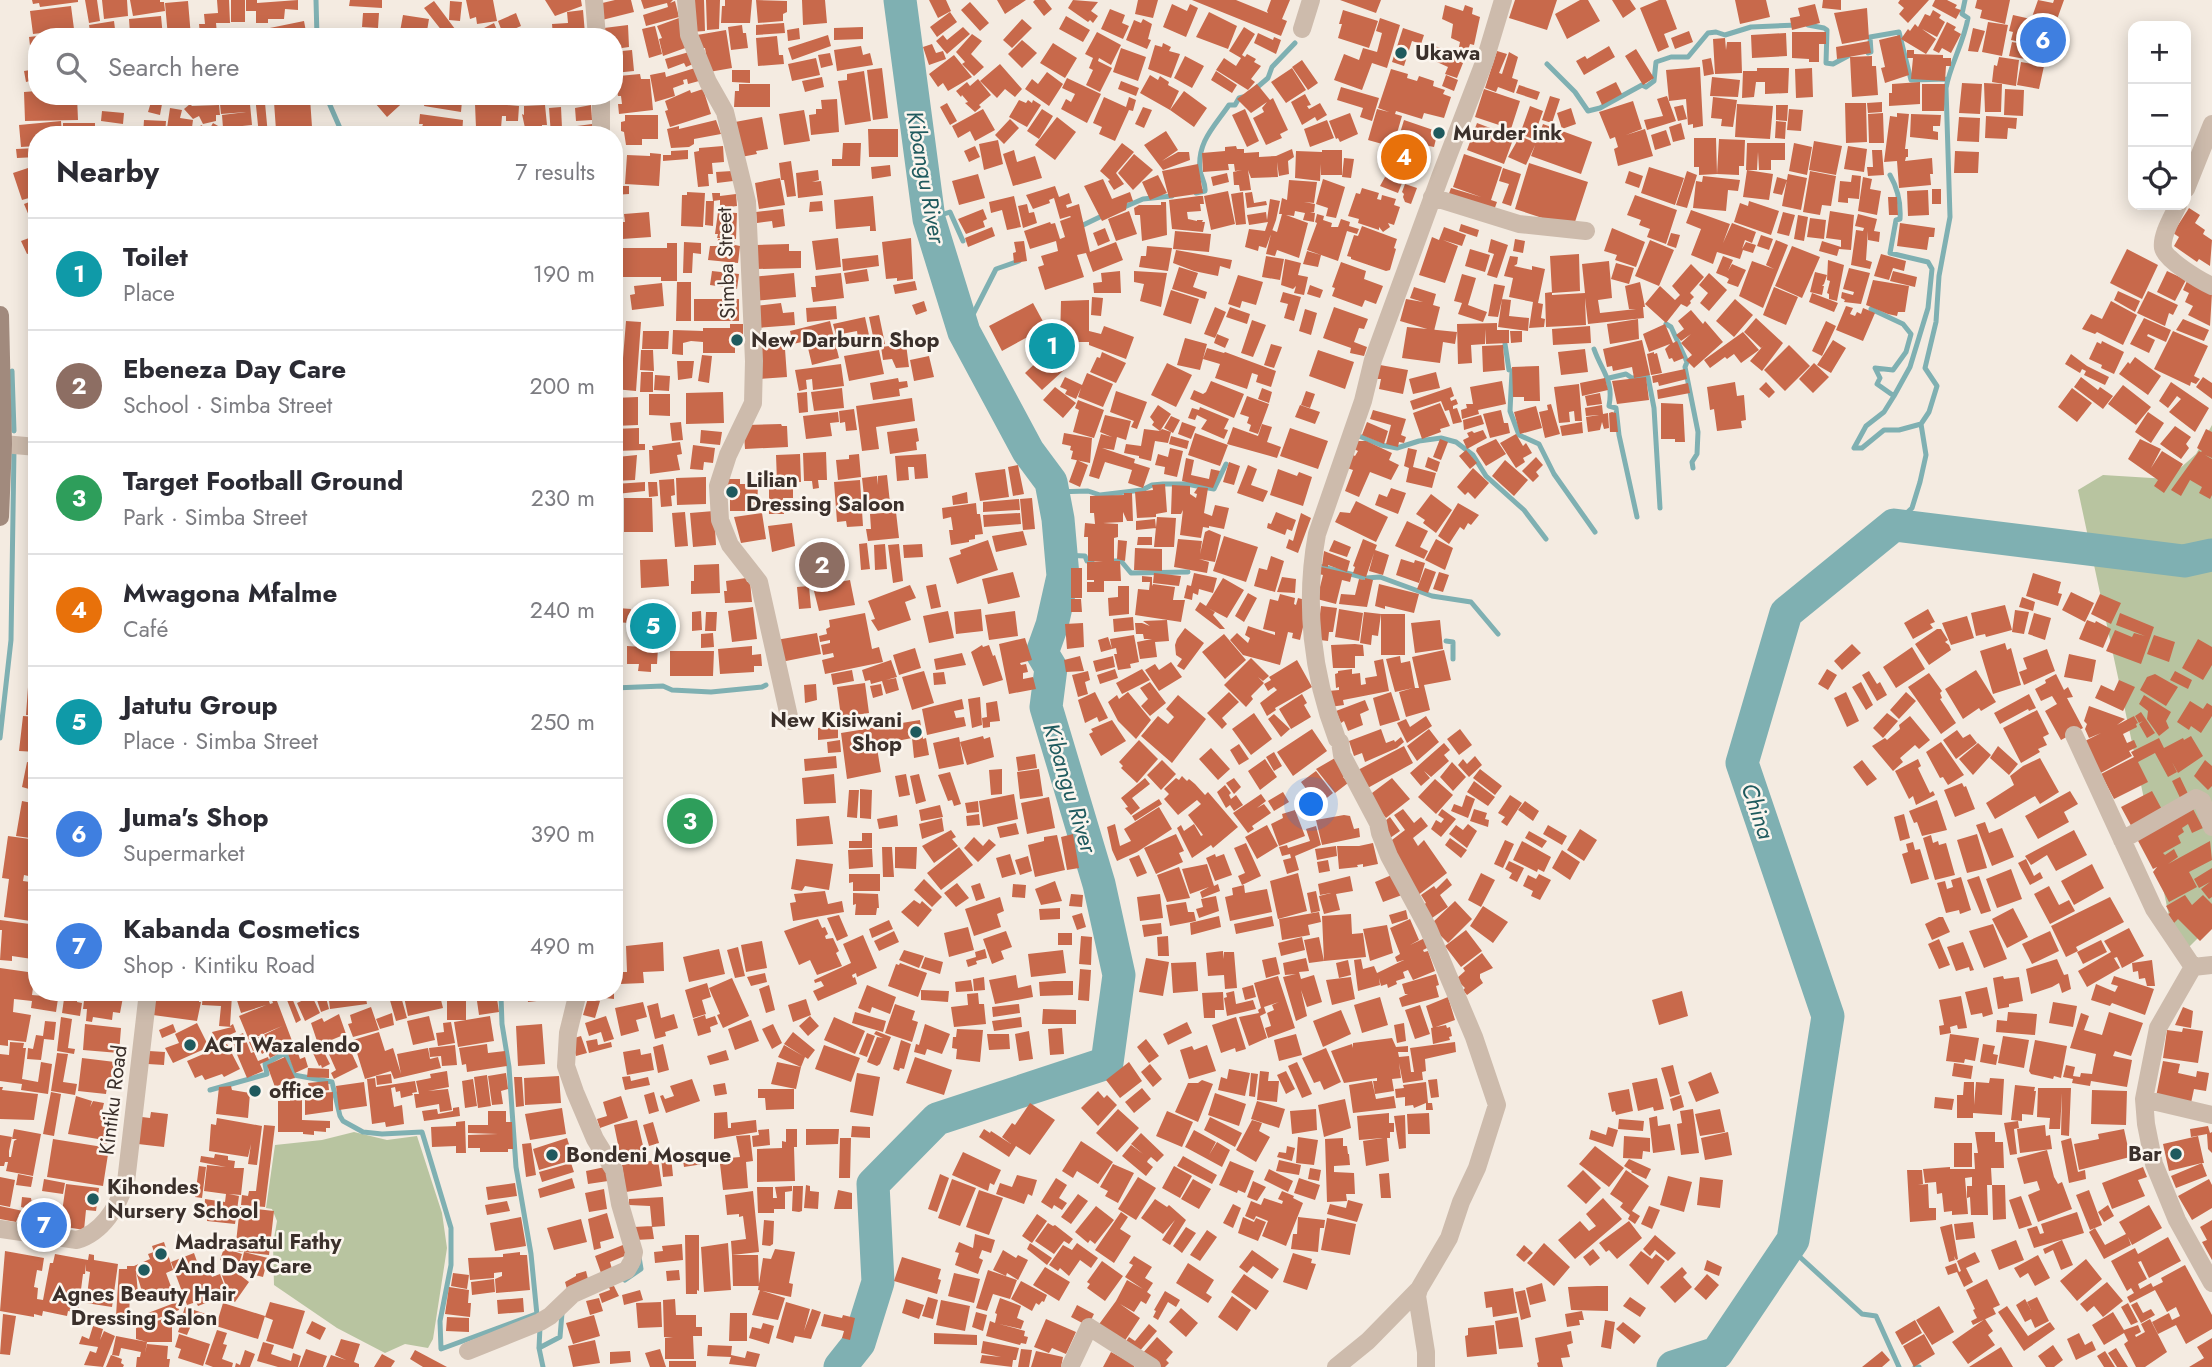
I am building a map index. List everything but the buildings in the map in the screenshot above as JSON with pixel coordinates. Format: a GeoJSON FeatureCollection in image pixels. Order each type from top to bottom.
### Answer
{"type":"FeatureCollection","features":[{"type":"Feature","properties":{"kind":"main road"},"geometry":{"type":"LineString","coordinates":[[0,315],[0,517]]}},
{"type":"Feature","properties":{"kind":"street"},"geometry":{"type":"LineString","coordinates":[[594,0],[596,28]]}},
{"type":"Feature","properties":{"kind":"street","name":"Simba Street"},"geometry":{"type":"LineString","coordinates":[[686,0],[689,35],[708,82],[725,112],[747,202],[754,362],[753,403],[728,455],[718,486],[720,520],[730,545],[759,582],[790,721]]}},
{"type":"Feature","properties":{"kind":"street"},"geometry":{"type":"LineString","coordinates":[[1301,29],[1311,0]]}},
{"type":"Feature","properties":{"kind":"street"},"geometry":{"type":"LineString","coordinates":[[1336,1367],[1368,1341],[1419,1289],[1449,1238],[1461,1202],[1477,1168],[1497,1105],[1474,1037],[1428,929],[1389,856],[1378,823],[1342,755],[1340,742],[1326,711],[1318,681],[1311,607],[1313,556],[1317,534],[1363,401],[1373,360],[1485,60],[1503,0]]}},
{"type":"Feature","properties":{"kind":"street"},"geometry":{"type":"LineString","coordinates":[[601,105],[601,126]]}},
{"type":"Feature","properties":{"kind":"street"},"geometry":{"type":"LineString","coordinates":[[2191,176],[2212,124]]}},
{"type":"Feature","properties":{"kind":"street"},"geometry":{"type":"LineString","coordinates":[[1433,197],[1519,224],[1587,231]]}},
{"type":"Feature","properties":{"kind":"street"},"geometry":{"type":"LineString","coordinates":[[2176,210],[2162,246],[2167,257],[2212,286]]}},
{"type":"Feature","properties":{"kind":"street"},"geometry":{"type":"LineString","coordinates":[[2,444],[28,446]]}},
{"type":"Feature","properties":{"kind":"street"},"geometry":{"type":"LineString","coordinates":[[2074,735],[2154,909],[2193,967]]}},
{"type":"Feature","properties":{"kind":"street"},"geometry":{"type":"LineString","coordinates":[[2122,840],[2196,798],[2202,801],[2212,827]]}},
{"type":"Feature","properties":{"kind":"street"},"geometry":{"type":"LineString","coordinates":[[2193,967],[2212,965]]}},
{"type":"Feature","properties":{"kind":"street"},"geometry":{"type":"LineString","coordinates":[[2193,967],[2158,1028],[2144,1099],[2154,1164],[2167,1200],[2212,1283]]}},
{"type":"Feature","properties":{"kind":"street","name":"Kintiku Road"},"geometry":{"type":"LineString","coordinates":[[0,1229],[77,1240],[87,1237],[104,1223],[119,1202],[126,1182],[147,1001]]}},
{"type":"Feature","properties":{"kind":"street"},"geometry":{"type":"LineString","coordinates":[[468,1352],[541,1322],[551,1316],[572,1294],[627,1269],[632,1261],[634,1252],[620,1204],[614,1170],[585,1117],[566,1066],[568,1033],[576,1001]]}},
{"type":"Feature","properties":{"kind":"street"},"geometry":{"type":"LineString","coordinates":[[2144,1099],[2212,1115]]}},
{"type":"Feature","properties":{"kind":"street"},"geometry":{"type":"LineString","coordinates":[[1419,1289],[1417,1296],[1426,1367]]}},
{"type":"Feature","properties":{"kind":"street"},"geometry":{"type":"LineString","coordinates":[[1070,1367],[1089,1327],[1152,1367]]}},
{"type":"Feature","properties":{"kind":"green space"},"geometry":{"type":"Polygon","coordinates":[[[2212,425],[2212,924],[2178,958],[2078,490],[2103,475],[2168,479],[2196,454],[2212,425]]]}},
{"type":"Feature","properties":{"kind":"green space"},"geometry":{"type":"Polygon","coordinates":[[[354,1132],[387,1140],[417,1136],[442,1213],[447,1248],[433,1339],[428,1348],[405,1344],[385,1353],[337,1328],[274,1285],[273,1244],[277,1221],[272,1209],[266,1208],[275,1145],[322,1140],[354,1132]]]}},
{"type":"Feature","properties":{"kind":"waterway"},"geometry":{"type":"LineString","coordinates":[[316,0],[317,28]]}},
{"type":"Feature","properties":{"kind":"waterway","name":"Kibangu River"},"geometry":{"type":"LineString","coordinates":[[840,1367],[859,1343],[878,1282],[873,1184],[937,1119],[1107,1063],[1119,975],[1099,884],[1046,707],[1051,668],[1042,653],[1052,625],[1063,576],[1058,519],[1051,482],[1028,451],[964,332],[929,219],[900,0]]}},
{"type":"Feature","properties":{"kind":"waterway"},"geometry":{"type":"LineString","coordinates":[[1894,525],[1912,508],[1926,455],[1921,424],[1929,412],[1937,386],[1925,368],[1936,322],[1939,276],[1950,217],[1946,88],[1968,18],[1962,14],[1965,0]]}},
{"type":"Feature","properties":{"kind":"waterway"},"geometry":{"type":"LineString","coordinates":[[1547,64],[1575,92],[1588,111],[1600,108],[1642,85],[1646,87],[1654,81],[1656,62],[1671,57],[1688,57],[1708,33],[1725,35],[1751,27],[1798,25]]}},
{"type":"Feature","properties":{"kind":"waterway"},"geometry":{"type":"LineString","coordinates":[[1808,25],[1827,30],[1826,63],[1833,64],[1848,56]]}},
{"type":"Feature","properties":{"kind":"waterway"},"geometry":{"type":"LineString","coordinates":[[1868,53],[1871,52],[1870,37],[1899,32],[1911,80],[1948,79]]}},
{"type":"Feature","properties":{"kind":"waterway"},"geometry":{"type":"LineString","coordinates":[[1254,90],[1268,78],[1272,67],[1295,43]]}},
{"type":"Feature","properties":{"kind":"waterway"},"geometry":{"type":"LineString","coordinates":[[1196,193],[1205,191],[1200,170],[1204,143],[1229,105],[1235,105],[1239,98],[1243,97]]}},
{"type":"Feature","properties":{"kind":"waterway"},"geometry":{"type":"LineString","coordinates":[[330,105],[339,126]]}},
{"type":"Feature","properties":{"kind":"waterway"},"geometry":{"type":"LineString","coordinates":[[1871,309],[1903,324],[1911,334],[1906,352],[1893,370],[1875,368],[1880,378],[1877,384],[1894,396],[1910,367],[1928,308],[1932,269],[1928,262],[1890,253],[1896,220],[1900,219],[1897,191],[1890,175]]}},
{"type":"Feature","properties":{"kind":"waterway"},"geometry":{"type":"LineString","coordinates":[[1122,208],[1143,199],[1172,196]]}},
{"type":"Feature","properties":{"kind":"waterway"},"geometry":{"type":"LineString","coordinates":[[929,219],[950,212],[963,241]]}},
{"type":"Feature","properties":{"kind":"waterway"},"geometry":{"type":"LineString","coordinates":[[1077,228],[1106,214]]}},
{"type":"Feature","properties":{"kind":"waterway"},"geometry":{"type":"LineString","coordinates":[[964,332],[996,269],[1019,261]]}},
{"type":"Feature","properties":{"kind":"waterway"},"geometry":{"type":"LineString","coordinates":[[1666,324],[1671,327],[1687,362],[1685,367],[1698,432],[1693,468]]}},
{"type":"Feature","properties":{"kind":"waterway"},"geometry":{"type":"LineString","coordinates":[[1505,344],[1509,370],[1512,371],[1510,411],[1519,435],[1539,444],[1554,474],[1595,532]]}},
{"type":"Feature","properties":{"kind":"waterway"},"geometry":{"type":"LineString","coordinates":[[1594,349],[1609,383],[1609,406],[1616,408],[1619,435],[1637,517]]}},
{"type":"Feature","properties":{"kind":"waterway"},"geometry":{"type":"LineString","coordinates":[[12,371],[14,431]]}},
{"type":"Feature","properties":{"kind":"waterway"},"geometry":{"type":"LineString","coordinates":[[1609,378],[1626,374],[1632,378],[1648,377],[1654,408],[1660,508]]}},
{"type":"Feature","properties":{"kind":"waterway"},"geometry":{"type":"LineString","coordinates":[[1894,396],[1884,412],[1866,426],[1854,448],[1862,448],[1884,430],[1899,430],[1921,424]]}},
{"type":"Feature","properties":{"kind":"waterway"},"geometry":{"type":"LineString","coordinates":[[1355,438],[1359,436],[1397,448],[1441,438],[1456,442],[1473,455],[1486,476],[1524,510],[1546,539]]}},
{"type":"Feature","properties":{"kind":"waterway"},"geometry":{"type":"LineString","coordinates":[[0,738],[11,640],[14,450]]}},
{"type":"Feature","properties":{"kind":"waterway"},"geometry":{"type":"LineString","coordinates":[[1053,492],[1088,491],[1100,495],[1142,490],[1163,484],[1186,484],[1214,489],[1226,464]]}},
{"type":"Feature","properties":{"kind":"waterway","name":"China"},"geometry":{"type":"LineString","coordinates":[[1673,1367],[1717,1353],[1793,1240],[1828,1016],[1742,763],[1786,613],[1894,525],[2184,561],[2212,555]]}},
{"type":"Feature","properties":{"kind":"waterway"},"geometry":{"type":"LineString","coordinates":[[1061,555],[1085,556],[1087,561],[1092,561]]}},
{"type":"Feature","properties":{"kind":"waterway"},"geometry":{"type":"LineString","coordinates":[[1109,561],[1121,561],[1131,573],[1188,572]]}},
{"type":"Feature","properties":{"kind":"waterway"},"geometry":{"type":"LineString","coordinates":[[1315,565],[1366,578],[1380,577],[1432,596],[1471,602],[1498,634]]}},
{"type":"Feature","properties":{"kind":"waterway"},"geometry":{"type":"LineString","coordinates":[[1446,641],[1453,642],[1453,659]]}},
{"type":"Feature","properties":{"kind":"waterway"},"geometry":{"type":"LineString","coordinates":[[623,688],[663,686],[672,690],[711,692],[766,685]]}},
{"type":"Feature","properties":{"kind":"waterway"},"geometry":{"type":"LineString","coordinates":[[501,1001],[516,1167],[531,1254],[537,1315]]}},
{"type":"Feature","properties":{"kind":"waterway"},"geometry":{"type":"LineString","coordinates":[[210,1090],[267,1074],[265,1064],[285,1053],[294,1075],[332,1082],[343,1121],[363,1132],[422,1132],[451,1228],[451,1265],[440,1321],[441,1349],[536,1314]]}},
{"type":"Feature","properties":{"kind":"waterway"},"geometry":{"type":"LineString","coordinates":[[1789,1247],[1862,1314],[1876,1316],[1899,1367]]}},
{"type":"Feature","properties":{"kind":"waterway"},"geometry":{"type":"LineString","coordinates":[[625,1280],[641,1269],[639,1257]]}},
{"type":"Feature","properties":{"kind":"waterway"},"geometry":{"type":"LineString","coordinates":[[539,1348],[560,1337],[562,1313]]}},
{"type":"Feature","properties":{"kind":"waterway"},"geometry":{"type":"LineString","coordinates":[[540,1327],[539,1348],[543,1367]]}},
{"type":"Feature","properties":{"kind":"place","name":"Juma's Shop"},"geometry":{"type":"Point","coordinates":[2043,40]}},
{"type":"Feature","properties":{"kind":"place","name":"Ukawa"},"geometry":{"type":"Point","coordinates":[1401,53]}},
{"type":"Feature","properties":{"kind":"place","name":"Murder ink"},"geometry":{"type":"Point","coordinates":[1439,133]}},
{"type":"Feature","properties":{"kind":"place","name":"Mwagona Mfalme"},"geometry":{"type":"Point","coordinates":[1404,157]}},
{"type":"Feature","properties":{"kind":"place","name":"New Darburn Shop"},"geometry":{"type":"Point","coordinates":[737,340]}},
{"type":"Feature","properties":{"kind":"place","name":"Toilet"},"geometry":{"type":"Point","coordinates":[1052,346]}},
{"type":"Feature","properties":{"kind":"place","name":"Lilian Dressing Saloon"},"geometry":{"type":"Point","coordinates":[732,492]}},
{"type":"Feature","properties":{"kind":"place","name":"Ebeneza Day Care"},"geometry":{"type":"Point","coordinates":[822,565]}},
{"type":"Feature","properties":{"kind":"place","name":"Jatutu Group"},"geometry":{"type":"Point","coordinates":[653,626]}},
{"type":"Feature","properties":{"kind":"place","name":"New Kisiwani Shop"},"geometry":{"type":"Point","coordinates":[916,732]}},
{"type":"Feature","properties":{"kind":"place","name":"Target Football Ground"},"geometry":{"type":"Point","coordinates":[690,821]}},
{"type":"Feature","properties":{"kind":"place","name":"ACT Wazalendo"},"geometry":{"type":"Point","coordinates":[190,1045]}},
{"type":"Feature","properties":{"kind":"place","name":"office"},"geometry":{"type":"Point","coordinates":[255,1091]}},
{"type":"Feature","properties":{"kind":"place","name":"Bar"},"geometry":{"type":"Point","coordinates":[2176,1154]}},
{"type":"Feature","properties":{"kind":"place","name":"Bondeni Mosque"},"geometry":{"type":"Point","coordinates":[552,1155]}},
{"type":"Feature","properties":{"kind":"place","name":"Kihondes Nursery School"},"geometry":{"type":"Point","coordinates":[93,1199]}},
{"type":"Feature","properties":{"kind":"place","name":"Kabanda Cosmetics"},"geometry":{"type":"Point","coordinates":[44,1225]}},
{"type":"Feature","properties":{"kind":"place","name":"Madrasatul Fathy And Day Care"},"geometry":{"type":"Point","coordinates":[161,1254]}},
{"type":"Feature","properties":{"kind":"place","name":"Agnes Beauty Hair Dressing Salon"},"geometry":{"type":"Point","coordinates":[144,1270]}}]}
